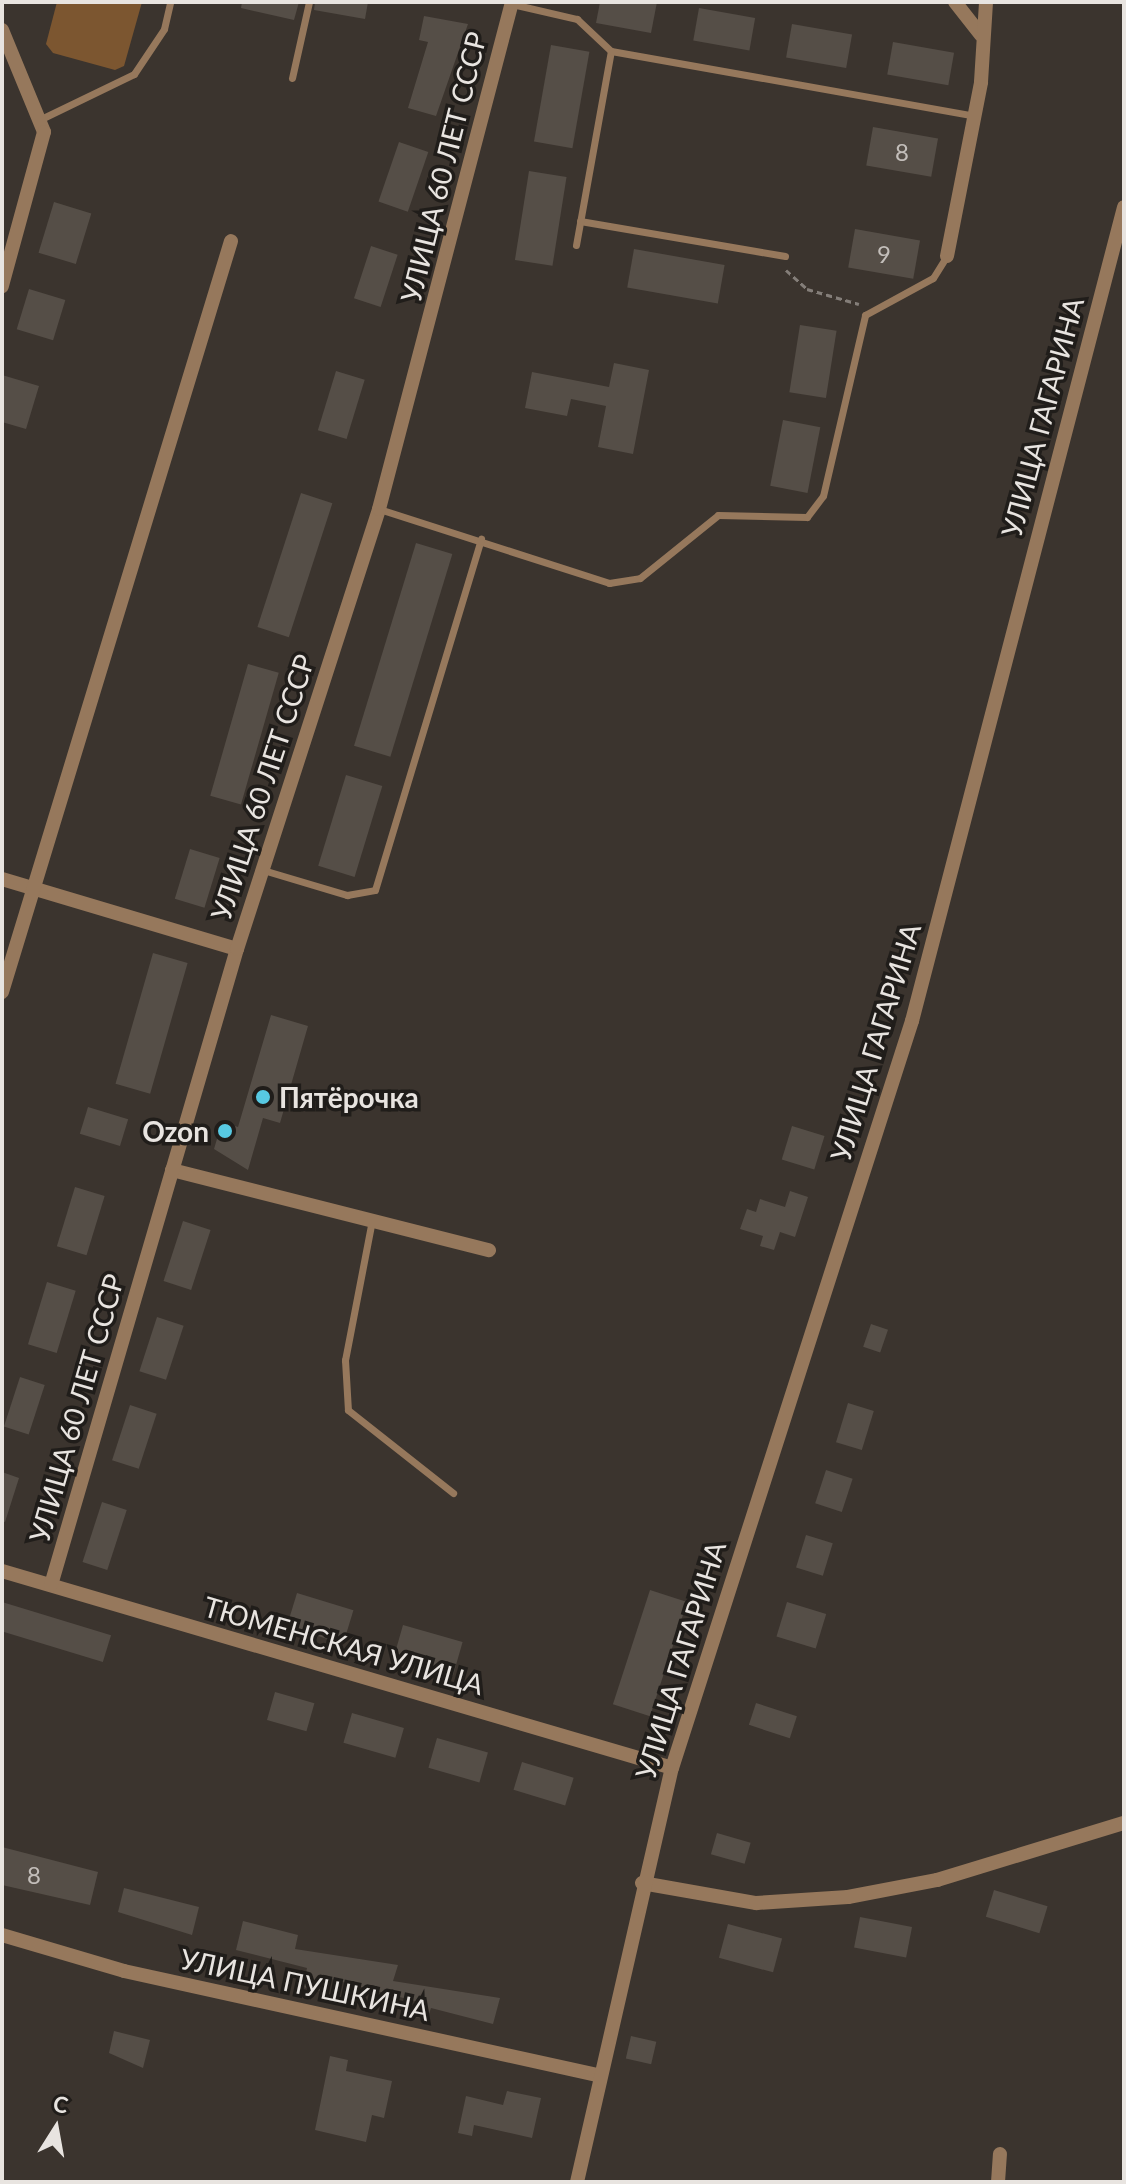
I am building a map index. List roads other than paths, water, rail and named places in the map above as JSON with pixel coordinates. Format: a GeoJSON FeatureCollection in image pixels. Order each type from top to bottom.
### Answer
{"type":"FeatureCollection","features":[{"type":"Feature","properties":{"kind":"street"},"geometry":{"type":"LineString","coordinates":[[955,2],[978,24],[984,51]]}},
{"type":"Feature","properties":{"kind":"street"},"geometry":{"type":"LineString","coordinates":[[947,256],[984,51],[986,2]]}},
{"type":"Feature","properties":{"kind":"street","name":"УЛИЦА 60 ЛЕТ СССР"},"geometry":{"type":"LineString","coordinates":[[51,1585],[237,949],[379,509],[512,3]]}},
{"type":"Feature","properties":{"kind":"street"},"geometry":{"type":"LineString","coordinates":[[2,30],[41,119],[44,146],[2,286]]}},
{"type":"Feature","properties":{"kind":"street","name":"УЛИЦА ГАГАРИНА"},"geometry":{"type":"LineString","coordinates":[[577,2182],[642,1883],[672,1768],[912,1021],[1124,207]]}},
{"type":"Feature","properties":{"kind":"street"},"geometry":{"type":"LineString","coordinates":[[2,992],[36,889],[231,241]]}},
{"type":"Feature","properties":{"kind":"street"},"geometry":{"type":"LineString","coordinates":[[2,879],[237,949]]}},
{"type":"Feature","properties":{"kind":"street"},"geometry":{"type":"LineString","coordinates":[[172,1170],[489,1250]]}},
{"type":"Feature","properties":{"kind":"street","name":"ТЮМЕНСКАЯ УЛИЦА"},"geometry":{"type":"LineString","coordinates":[[2,1571],[672,1768]]}},
{"type":"Feature","properties":{"kind":"street"},"geometry":{"type":"LineString","coordinates":[[642,1883],[756,1903],[848,1897],[937,1880],[1124,1823]]}},
{"type":"Feature","properties":{"kind":"street","name":"УЛИЦА ПУШКИНА"},"geometry":{"type":"LineString","coordinates":[[2,1935],[124,1971],[598,2075]]}},
{"type":"Feature","properties":{"kind":"street"},"geometry":{"type":"LineString","coordinates":[[998,2182],[1000,2154]]}},
{"type":"Feature","properties":{"kind":"lane"},"geometry":{"type":"LineString","coordinates":[[41,119],[134,74],[164,29],[170,2]]}},
{"type":"Feature","properties":{"kind":"lane"},"geometry":{"type":"LineString","coordinates":[[292,78],[309,2]]}},
{"type":"Feature","properties":{"kind":"lane"},"geometry":{"type":"LineString","coordinates":[[512,3],[577,19],[611,51],[972,115]]}},
{"type":"Feature","properties":{"kind":"lane"},"geometry":{"type":"LineString","coordinates":[[576,245],[611,51]]}},
{"type":"Feature","properties":{"kind":"lane"},"geometry":{"type":"LineString","coordinates":[[580,221],[785,256]]}},
{"type":"Feature","properties":{"kind":"lane"},"geometry":{"type":"LineString","coordinates":[[379,509],[481,539],[609,583],[626,582],[662,565],[718,515],[814,513],[860,324],[874,307],[933,278],[947,256]]}},
{"type":"Feature","properties":{"kind":"lane"},"geometry":{"type":"LineString","coordinates":[[263,870],[347,895],[375,890],[481,539]]}},
{"type":"Feature","properties":{"kind":"lane"},"geometry":{"type":"LineString","coordinates":[[372,1220],[345,1360],[348,1410],[453,1493]]}},
{"type":"Feature","properties":{"kind":"place","name":"Пятёрочка"},"geometry":{"type":"Point","coordinates":[263,1097]}},
{"type":"Feature","properties":{"kind":"place","name":"Ozon"},"geometry":{"type":"Point","coordinates":[225,1131]}}]}
